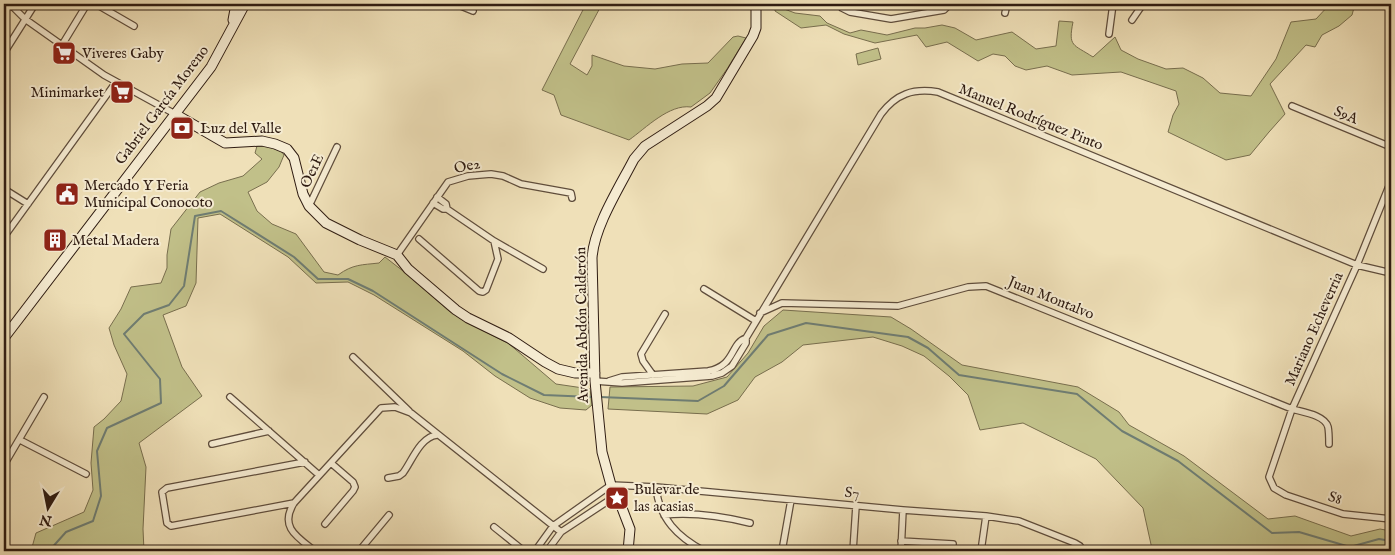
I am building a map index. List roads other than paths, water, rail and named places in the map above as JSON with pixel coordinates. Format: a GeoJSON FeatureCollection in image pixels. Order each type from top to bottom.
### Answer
{"type":"FeatureCollection","features":[{"type":"Feature","properties":{"kind":"street"},"geometry":{"type":"LineString","coordinates":[[10,4],[26,20],[116,82],[225,143],[262,141],[287,149],[294,158],[303,194],[309,206],[326,223],[360,240],[397,255],[408,269],[433,292],[468,318],[509,338],[545,362],[558,368],[595,381],[622,383],[697,378],[718,374],[735,362],[760,313]]}},
{"type":"Feature","properties":{"kind":"street"},"geometry":{"type":"LineString","coordinates":[[4,54],[35,4]]}},
{"type":"Feature","properties":{"kind":"street"},"geometry":{"type":"LineString","coordinates":[[62,45],[88,4]]}},
{"type":"Feature","properties":{"kind":"street"},"geometry":{"type":"LineString","coordinates":[[96,4],[134,26]]}},
{"type":"Feature","properties":{"kind":"street"},"geometry":{"type":"LineString","coordinates":[[226,39],[236,4]]}},
{"type":"Feature","properties":{"kind":"street","name":"Gabriel García Moreno"},"geometry":{"type":"LineString","coordinates":[[4,338],[211,67],[245,4]]}},
{"type":"Feature","properties":{"kind":"street"},"geometry":{"type":"LineString","coordinates":[[456,4],[473,11]]}},
{"type":"Feature","properties":{"kind":"street","name":"Avenida Abdón Calderón"},"geometry":{"type":"LineString","coordinates":[[628,551],[630,529],[617,495],[611,485],[602,452],[595,381],[593,243],[634,160],[644,146],[707,106],[716,98],[753,36],[756,28],[756,4]]}},
{"type":"Feature","properties":{"kind":"street"},"geometry":{"type":"LineString","coordinates":[[839,4],[850,12],[891,20],[944,10],[950,4]]}},
{"type":"Feature","properties":{"kind":"street"},"geometry":{"type":"LineString","coordinates":[[1005,13],[1006,4]]}},
{"type":"Feature","properties":{"kind":"street"},"geometry":{"type":"LineString","coordinates":[[1109,34],[1113,4]]}},
{"type":"Feature","properties":{"kind":"street"},"geometry":{"type":"LineString","coordinates":[[1132,20],[1143,4]]}},
{"type":"Feature","properties":{"kind":"street"},"geometry":{"type":"LineString","coordinates":[[4,238],[116,82]]}},
{"type":"Feature","properties":{"kind":"street","name":"Manuel Rodríguez Pinto"},"geometry":{"type":"LineString","coordinates":[[760,313],[887,107],[902,95],[913,91],[925,90],[938,92],[1357,265],[1391,273]]}},
{"type":"Feature","properties":{"kind":"street","name":"S9A"},"geometry":{"type":"LineString","coordinates":[[1292,106],[1391,147]]}},
{"type":"Feature","properties":{"kind":"street","name":"Oe1E"},"geometry":{"type":"LineString","coordinates":[[309,206],[337,147]]}},
{"type":"Feature","properties":{"kind":"street","name":"Oe2"},"geometry":{"type":"LineString","coordinates":[[397,255],[448,182],[468,176],[491,174],[503,176],[521,184],[571,193],[572,198]]}},
{"type":"Feature","properties":{"kind":"street","name":"Mariano Echeverria"},"geometry":{"type":"LineString","coordinates":[[1274,488],[1269,477],[1270,471],[1292,409],[1357,265],[1391,181]]}},
{"type":"Feature","properties":{"kind":"street"},"geometry":{"type":"LineString","coordinates":[[4,189],[28,204]]}},
{"type":"Feature","properties":{"kind":"street"},"geometry":{"type":"LineString","coordinates":[[437,197],[446,204],[447,209]]}},
{"type":"Feature","properties":{"kind":"street"},"geometry":{"type":"LineString","coordinates":[[433,203],[443,209],[447,209],[494,241],[543,269]]}},
{"type":"Feature","properties":{"kind":"street"},"geometry":{"type":"LineString","coordinates":[[419,239],[479,291],[483,292],[486,290],[502,253],[511,251]]}},
{"type":"Feature","properties":{"kind":"street"},"geometry":{"type":"LineString","coordinates":[[494,241],[498,259]]}},
{"type":"Feature","properties":{"kind":"street","name":"Juan Montalvo"},"geometry":{"type":"LineString","coordinates":[[760,313],[782,302],[898,306],[968,287],[986,286],[1326,421],[1329,444]]}},
{"type":"Feature","properties":{"kind":"street"},"geometry":{"type":"LineString","coordinates":[[704,289],[756,321]]}},
{"type":"Feature","properties":{"kind":"street"},"geometry":{"type":"LineString","coordinates":[[653,375],[643,361],[641,354],[666,314]]}},
{"type":"Feature","properties":{"kind":"street"},"geometry":{"type":"LineString","coordinates":[[609,381],[622,378],[716,369],[726,363],[741,340],[746,338]]}},
{"type":"Feature","properties":{"kind":"street"},"geometry":{"type":"LineString","coordinates":[[353,357],[411,413],[437,435],[561,532]]}},
{"type":"Feature","properties":{"kind":"street"},"geometry":{"type":"LineString","coordinates":[[4,465],[44,397]]}},
{"type":"Feature","properties":{"kind":"street"},"geometry":{"type":"LineString","coordinates":[[230,397],[320,475]]}},
{"type":"Feature","properties":{"kind":"street"},"geometry":{"type":"LineString","coordinates":[[315,551],[294,534],[290,527],[288,515],[294,503],[381,408],[395,407],[411,413]]}},
{"type":"Feature","properties":{"kind":"street"},"geometry":{"type":"LineString","coordinates":[[212,444],[269,431]]}},
{"type":"Feature","properties":{"kind":"street"},"geometry":{"type":"LineString","coordinates":[[388,478],[400,476],[424,441],[429,437],[437,435]]}},
{"type":"Feature","properties":{"kind":"street"},"geometry":{"type":"LineString","coordinates":[[20,440],[86,474]]}},
{"type":"Feature","properties":{"kind":"street"},"geometry":{"type":"LineString","coordinates":[[294,503],[171,526],[167,523],[162,492],[167,488],[304,462]]}},
{"type":"Feature","properties":{"kind":"street"},"geometry":{"type":"LineString","coordinates":[[325,524],[353,492],[354,487],[353,482],[331,463]]}},
{"type":"Feature","properties":{"kind":"street"},"geometry":{"type":"LineString","coordinates":[[535,551],[553,526],[611,485]]}},
{"type":"Feature","properties":{"kind":"street","name":"S7"},"geometry":{"type":"LineString","coordinates":[[611,485],[656,487],[986,516],[1019,521],[1075,543],[1083,551]]}},
{"type":"Feature","properties":{"kind":"street"},"geometry":{"type":"LineString","coordinates":[[656,487],[659,502],[674,531],[686,542],[704,551]]}},
{"type":"Feature","properties":{"kind":"street","name":"S8"},"geometry":{"type":"LineString","coordinates":[[1274,488],[1286,495],[1343,514],[1391,519]]}},
{"type":"Feature","properties":{"kind":"street"},"geometry":{"type":"LineString","coordinates":[[547,551],[561,532],[617,495]]}},
{"type":"Feature","properties":{"kind":"street"},"geometry":{"type":"LineString","coordinates":[[782,551],[791,500]]}},
{"type":"Feature","properties":{"kind":"street"},"geometry":{"type":"LineString","coordinates":[[853,551],[856,506]]}},
{"type":"Feature","properties":{"kind":"street"},"geometry":{"type":"LineString","coordinates":[[901,551],[903,510]]}},
{"type":"Feature","properties":{"kind":"street"},"geometry":{"type":"LineString","coordinates":[[664,514],[698,514],[727,518],[750,524]]}},
{"type":"Feature","properties":{"kind":"street"},"geometry":{"type":"LineString","coordinates":[[359,551],[389,515]]}},
{"type":"Feature","properties":{"kind":"street"},"geometry":{"type":"LineString","coordinates":[[981,551],[986,516]]}},
{"type":"Feature","properties":{"kind":"street"},"geometry":{"type":"LineString","coordinates":[[494,527],[524,551]]}},
{"type":"Feature","properties":{"kind":"street"},"geometry":{"type":"LineString","coordinates":[[901,541],[954,544]]}},
{"type":"Feature","properties":{"kind":"waterway"},"geometry":{"type":"LineString","coordinates":[[49,551],[66,532],[93,521],[101,496],[97,451],[107,428],[161,403],[160,379],[124,334],[144,314],[169,305],[184,286],[195,216],[221,211],[294,257],[318,279],[348,279],[373,291],[502,374],[544,395],[592,397]]}},
{"type":"Feature","properties":{"kind":"waterway"},"geometry":{"type":"LineString","coordinates":[[600,397],[698,401],[724,386],[768,335],[806,323],[908,337],[928,348],[959,375],[1077,394],[1122,431],[1178,461],[1272,533],[1299,532],[1350,547],[1379,539],[1391,541]]}},
{"type":"Feature","properties":{"kind":"place","name":"Viveres Gaby"},"geometry":{"type":"Point","coordinates":[64,53]}},
{"type":"Feature","properties":{"kind":"place","name":"Minimarket"},"geometry":{"type":"Point","coordinates":[122,92]}},
{"type":"Feature","properties":{"kind":"place","name":"Luz del Valle"},"geometry":{"type":"Point","coordinates":[182,128]}},
{"type":"Feature","properties":{"kind":"place","name":"Mercado Y Feria Municipal Conocoto"},"geometry":{"type":"Point","coordinates":[67,194]}},
{"type":"Feature","properties":{"kind":"place","name":"Metal Madera"},"geometry":{"type":"Point","coordinates":[55,240]}},
{"type":"Feature","properties":{"kind":"place","name":"Bulevar de las acasias"},"geometry":{"type":"Point","coordinates":[617,498]}}]}
